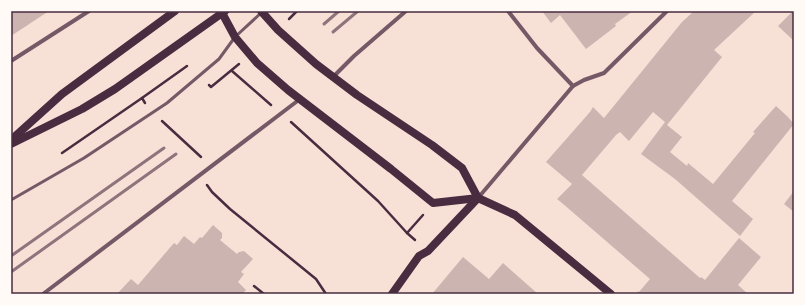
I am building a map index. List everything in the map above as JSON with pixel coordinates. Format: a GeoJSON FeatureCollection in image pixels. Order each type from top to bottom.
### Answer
{"type":"FeatureCollection","features":[{"type":"Feature","properties":{"kind":"main road"},"geometry":{"type":"LineString","coordinates":[[11,140],[62,94],[175,11]]}},
{"type":"Feature","properties":{"kind":"main road"},"geometry":{"type":"LineString","coordinates":[[262,11],[284,35],[333,78],[398,121],[462,168],[478,198]]}},
{"type":"Feature","properties":{"kind":"main road"},"geometry":{"type":"LineString","coordinates":[[11,144],[82,108],[115,89],[223,12],[235,37],[257,63],[288,90],[433,203],[478,198],[515,215],[611,294]]}},
{"type":"Feature","properties":{"kind":"main road"},"geometry":{"type":"LineString","coordinates":[[392,294],[419,256],[428,251],[478,198]]}},
{"type":"Feature","properties":{"kind":"street"},"geometry":{"type":"LineString","coordinates":[[11,61],[88,11]]}},
{"type":"Feature","properties":{"kind":"street"},"geometry":{"type":"LineString","coordinates":[[333,78],[354,56],[406,11]]}},
{"type":"Feature","properties":{"kind":"street"},"geometry":{"type":"LineString","coordinates":[[508,11],[537,48],[573,86]]}},
{"type":"Feature","properties":{"kind":"street"},"geometry":{"type":"LineString","coordinates":[[478,198],[573,86],[584,80],[604,73],[667,11]]}},
{"type":"Feature","properties":{"kind":"street"},"geometry":{"type":"LineString","coordinates":[[43,294],[300,99]]}},
{"type":"Feature","properties":{"kind":"lane"},"geometry":{"type":"LineString","coordinates":[[11,200],[84,158],[178,94],[219,59],[235,37],[262,11]]}},
{"type":"Feature","properties":{"kind":"path"},"geometry":{"type":"LineString","coordinates":[[59,155],[191,63]]}},
{"type":"Feature","properties":{"kind":"path"},"geometry":{"type":"LineString","coordinates":[[211,87],[232,71],[378,201],[407,233],[428,251]]}},
{"type":"Feature","properties":{"kind":"path"},"geometry":{"type":"LineString","coordinates":[[142,98],[152,113]]}},
{"type":"Feature","properties":{"kind":"path"},"geometry":{"type":"LineString","coordinates":[[172,131],[195,151]]}},
{"type":"Feature","properties":{"kind":"path"},"geometry":{"type":"LineString","coordinates":[[200,176],[212,192],[230,209],[316,279],[326,294]]}},
{"type":"Feature","properties":{"kind":"path"},"geometry":{"type":"LineString","coordinates":[[254,286],[264,294]]}},
{"type":"Feature","properties":{"kind":"building"},"geometry":{"type":"Polygon","coordinates":[[[11,11],[49,11],[11,36],[11,11]]]}},
{"type":"Feature","properties":{"kind":"building"},"geometry":{"type":"Polygon","coordinates":[[[542,11],[633,11],[615,24],[616,26],[586,49],[560,15],[551,23],[542,11]]]}},
{"type":"Feature","properties":{"kind":"building"},"geometry":{"type":"Polygon","coordinates":[[[694,11],[756,11],[714,50],[722,57],[667,125],[682,137],[670,152],[687,166],[688,163],[713,184],[755,133],[753,132],[776,106],[794,124],[732,201],[753,219],[740,236],[675,179],[641,154],[665,122],[653,112],[629,141],[620,132],[616,135],[582,175],[700,278],[701,277],[705,280],[739,238],[761,257],[738,285],[748,294],[636,294],[650,279],[557,199],[572,184],[546,162],[593,107],[604,118],[682,22],[694,11]]]}},
{"type":"Feature","properties":{"kind":"building"},"geometry":{"type":"Polygon","coordinates":[[[794,11],[794,41],[778,26],[794,11]]]}},
{"type":"Feature","properties":{"kind":"building"},"geometry":{"type":"Polygon","coordinates":[[[794,191],[794,212],[784,204],[794,191]]]}},
{"type":"Feature","properties":{"kind":"building"},"geometry":{"type":"Polygon","coordinates":[[[213,225],[222,233],[222,238],[220,240],[237,254],[244,251],[253,259],[241,272],[244,274],[238,282],[246,290],[242,294],[117,294],[131,279],[138,285],[174,243],[177,245],[184,236],[194,244],[200,237],[202,238],[213,225]]]}},
{"type":"Feature","properties":{"kind":"building"},"geometry":{"type":"Polygon","coordinates":[[[463,257],[489,279],[503,263],[538,294],[432,294],[463,257]]]}},
{"type":"Feature","properties":{"kind":"railway"},"geometry":{"type":"LineString","coordinates":[[324,24],[339,11]]}},
{"type":"Feature","properties":{"kind":"railway"},"geometry":{"type":"LineString","coordinates":[[333,32],[358,11]]}},
{"type":"Feature","properties":{"kind":"railway"},"geometry":{"type":"LineString","coordinates":[[11,256],[164,148]]}},
{"type":"Feature","properties":{"kind":"railway"},"geometry":{"type":"LineString","coordinates":[[11,272],[176,154]]}}]}
